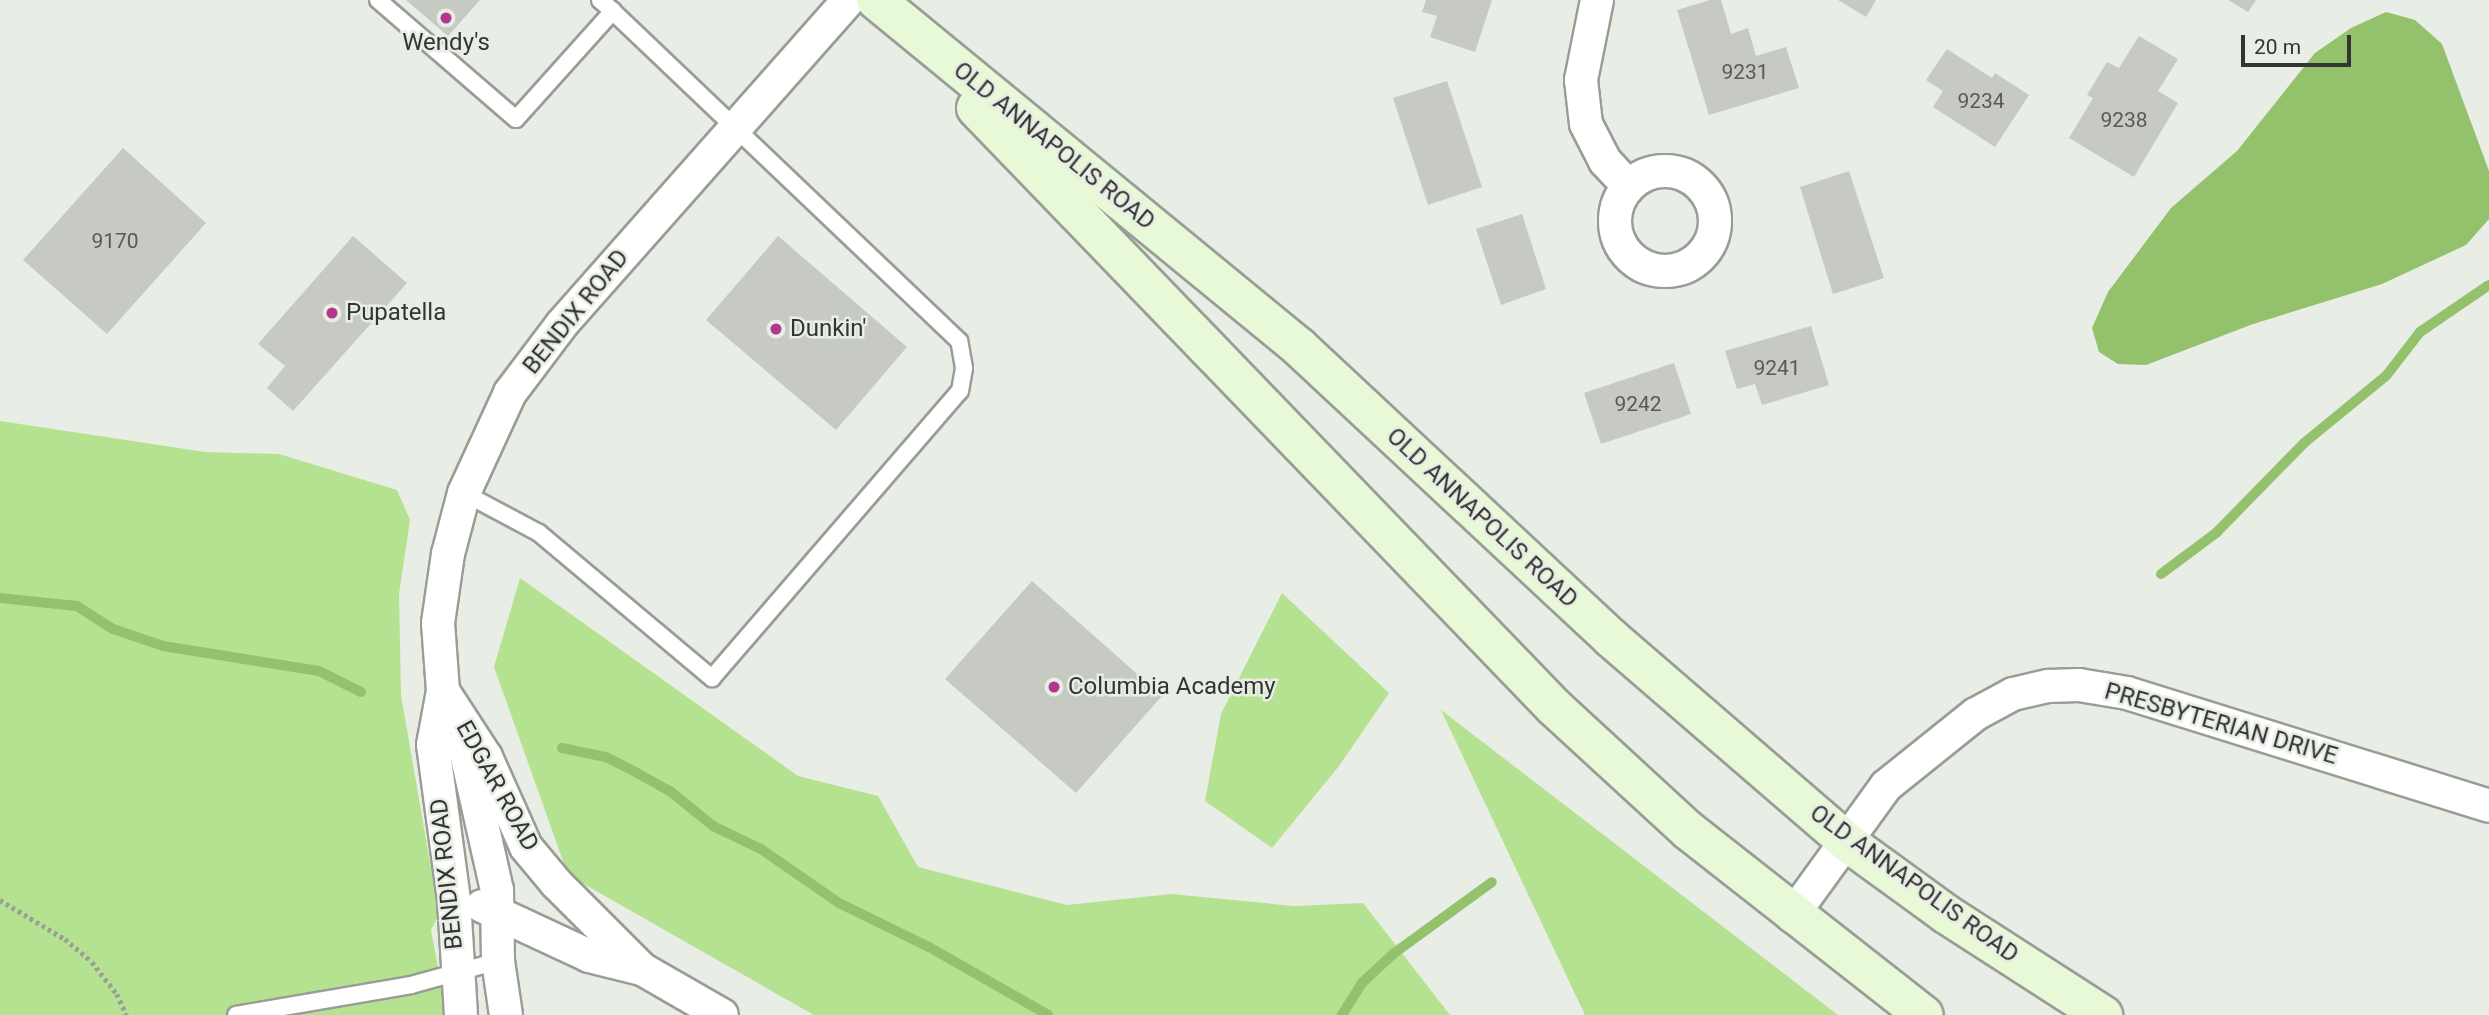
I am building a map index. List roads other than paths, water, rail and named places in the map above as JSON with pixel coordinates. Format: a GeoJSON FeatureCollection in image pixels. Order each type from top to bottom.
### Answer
{"type":"FeatureCollection","features":[{"type":"Feature","properties":{"kind":"main road","name":"OLD ANNAPOLIS ROAD"},"geometry":{"type":"LineString","coordinates":[[874,0],[1299,347],[1611,638],[1847,842],[1946,914],[2103,1015]]}},
{"type":"Feature","properties":{"kind":"main road","name":"OLD ANNAPOLIS ROAD"},"geometry":{"type":"LineString","coordinates":[[874,0],[1258,405],[1554,707],[1689,831],[1792,916],[1924,1015]]}},
{"type":"Feature","properties":{"kind":"street","name":"BENDIX ROAD"},"geometry":{"type":"LineString","coordinates":[[461,1015],[456,972],[454,900],[433,745],[443,691],[438,623],[448,554],[464,493],[510,393],[562,324],[849,0]]}},
{"type":"Feature","properties":{"kind":"street"},"geometry":{"type":"LineString","coordinates":[[1597,0],[1581,80],[1586,124],[1605,161],[1628,186]]}},
{"type":"Feature","properties":{"kind":"street","name":"PRESBYTERIAN DRIVE"},"geometry":{"type":"LineString","coordinates":[[1792,916],[1886,786],[1938,740],[2012,694],[2068,685],[2127,693],[2191,711],[2489,806]]}},
{"type":"Feature","properties":{"kind":"street","name":"BENDIX ROAD"},"geometry":{"type":"LineString","coordinates":[[443,691],[463,739],[499,911],[498,961],[506,1015]]}},
{"type":"Feature","properties":{"kind":"street","name":"EDGAR ROAD"},"geometry":{"type":"LineString","coordinates":[[443,691],[486,757],[526,847],[642,969]]}},
{"type":"Feature","properties":{"kind":"street","name":"EDGAR ROAD"},"geometry":{"type":"LineString","coordinates":[[454,900],[499,911],[589,956],[642,969],[722,1015]]}},
{"type":"Feature","properties":{"kind":"lane"},"geometry":{"type":"LineString","coordinates":[[378,0],[516,119],[613,11]]}},
{"type":"Feature","properties":{"kind":"lane"},"geometry":{"type":"LineString","coordinates":[[464,493],[539,533],[712,678],[847,525],[960,390],[964,368],[958,341],[600,0]]}},
{"type":"Feature","properties":{"kind":"lane"},"geometry":{"type":"LineString","coordinates":[[236,1015],[411,985],[498,961]]}},
{"type":"Feature","properties":{"kind":"waterway"},"geometry":{"type":"LineString","coordinates":[[2161,574],[2216,533],[2304,443],[2386,376],[2420,332],[2489,285]]}},
{"type":"Feature","properties":{"kind":"waterway"},"geometry":{"type":"LineString","coordinates":[[0,598],[77,606],[113,629],[163,646],[319,671],[361,692]]}},
{"type":"Feature","properties":{"kind":"waterway"},"geometry":{"type":"LineString","coordinates":[[562,748],[606,757],[670,791],[713,826],[761,849],[839,903],[929,947],[1048,1015]]}},
{"type":"Feature","properties":{"kind":"waterway"},"geometry":{"type":"LineString","coordinates":[[1342,1015],[1363,982],[1393,954],[1492,882]]}},
{"type":"Feature","properties":{"kind":"place","name":"Wendy's"},"geometry":{"type":"Point","coordinates":[446,18]}},
{"type":"Feature","properties":{"kind":"place","name":"Pupatella"},"geometry":{"type":"Point","coordinates":[332,313]}},
{"type":"Feature","properties":{"kind":"place","name":"Dunkin'"},"geometry":{"type":"Point","coordinates":[776,329]}},
{"type":"Feature","properties":{"kind":"place","name":"Columbia Academy"},"geometry":{"type":"Point","coordinates":[1054,687]}}]}
